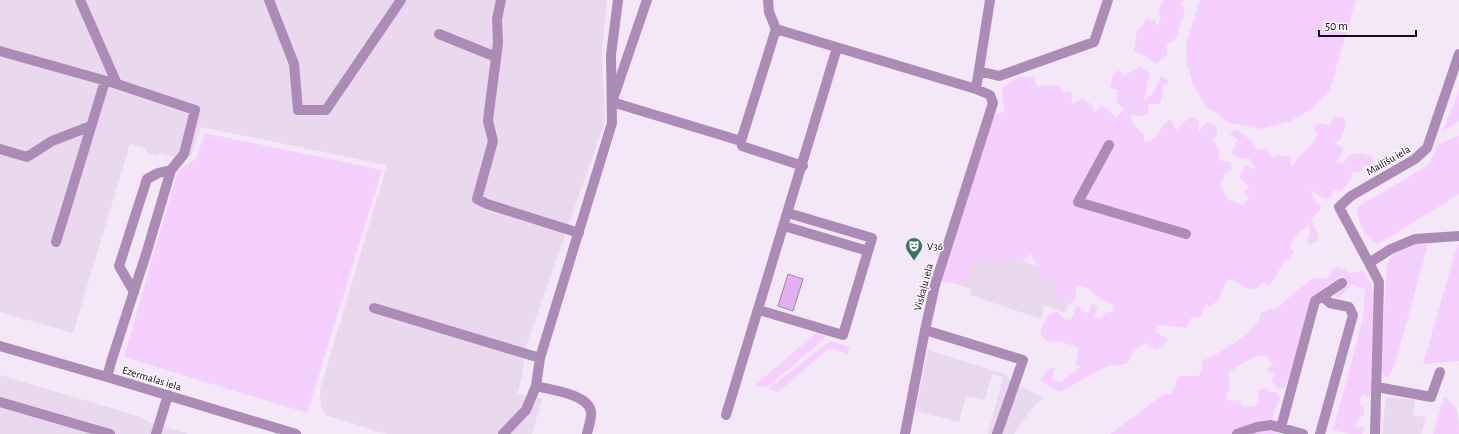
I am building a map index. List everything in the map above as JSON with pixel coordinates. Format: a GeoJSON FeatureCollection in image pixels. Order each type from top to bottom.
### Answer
{"type":"FeatureCollection","features":[{"type":"Feature","properties":{"kind":"street"},"geometry":{"type":"LineString","coordinates":[[269,0],[294,64],[298,110],[326,110],[401,0]]}},
{"type":"Feature","properties":{"kind":"street"},"geometry":{"type":"LineString","coordinates":[[501,0],[497,19],[498,43],[488,122],[493,141],[477,199],[487,204],[579,233]]}},
{"type":"Feature","properties":{"kind":"street"},"geometry":{"type":"LineString","coordinates":[[503,434],[526,410],[536,386],[540,358],[612,123],[611,55],[618,0]]}},
{"type":"Feature","properties":{"kind":"street"},"geometry":{"type":"LineString","coordinates":[[612,102],[647,0]]}},
{"type":"Feature","properties":{"kind":"street"},"geometry":{"type":"LineString","coordinates":[[768,0],[770,12],[776,29],[741,141],[742,146],[802,166]]}},
{"type":"Feature","properties":{"kind":"street"},"geometry":{"type":"LineString","coordinates":[[776,29],[976,89],[990,0]]}},
{"type":"Feature","properties":{"kind":"street"},"geometry":{"type":"LineString","coordinates":[[979,71],[999,76],[1094,42],[1108,0]]}},
{"type":"Feature","properties":{"kind":"street"},"geometry":{"type":"LineString","coordinates":[[83,2],[117,84]]}},
{"type":"Feature","properties":{"kind":"street"},"geometry":{"type":"LineString","coordinates":[[439,34],[496,57]]}},
{"type":"Feature","properties":{"kind":"street"},"geometry":{"type":"LineString","coordinates":[[726,415],[837,48]]}},
{"type":"Feature","properties":{"kind":"street"},"geometry":{"type":"LineString","coordinates":[[0,51],[117,84],[195,110],[184,154],[171,170],[107,377]]}},
{"type":"Feature","properties":{"kind":"street","name":"Mailīšu iela"},"geometry":{"type":"LineString","coordinates":[[1369,263],[1339,208],[1350,196],[1416,159],[1427,148],[1459,54]]}},
{"type":"Feature","properties":{"kind":"street"},"geometry":{"type":"LineString","coordinates":[[56,242],[104,81]]}},
{"type":"Feature","properties":{"kind":"street","name":"Viskaļu iela"},"geometry":{"type":"LineString","coordinates":[[905,434],[935,285],[993,103],[990,95],[976,89]]}},
{"type":"Feature","properties":{"kind":"street"},"geometry":{"type":"LineString","coordinates":[[612,102],[741,141]]}},
{"type":"Feature","properties":{"kind":"street"},"geometry":{"type":"LineString","coordinates":[[0,149],[27,157],[52,141],[91,126]]}},
{"type":"Feature","properties":{"kind":"street"},"geometry":{"type":"LineString","coordinates":[[1109,145],[1078,202],[1186,234]]}},
{"type":"Feature","properties":{"kind":"street"},"geometry":{"type":"LineString","coordinates":[[134,292],[119,266],[147,179],[158,173],[171,170]]}},
{"type":"Feature","properties":{"kind":"street"},"geometry":{"type":"LineString","coordinates":[[758,310],[843,335],[872,238],[788,213]]}},
{"type":"Feature","properties":{"kind":"street"},"geometry":{"type":"LineString","coordinates":[[784,226],[868,251]]}},
{"type":"Feature","properties":{"kind":"street"},"geometry":{"type":"LineString","coordinates":[[1374,434],[1377,387],[1379,282],[1369,263],[1391,248],[1415,239],[1459,236]]}},
{"type":"Feature","properties":{"kind":"street"},"geometry":{"type":"LineString","coordinates":[[1281,427],[1315,301],[1342,283]]}},
{"type":"Feature","properties":{"kind":"street"},"geometry":{"type":"LineString","coordinates":[[1320,434],[1352,315],[1349,307],[1330,303],[1322,296]]}},
{"type":"Feature","properties":{"kind":"street"},"geometry":{"type":"LineString","coordinates":[[374,308],[540,358]]}},
{"type":"Feature","properties":{"kind":"street"},"geometry":{"type":"LineString","coordinates":[[925,330],[1023,360],[997,434]]}},
{"type":"Feature","properties":{"kind":"street","name":"Ezermalas iela"},"geometry":{"type":"LineString","coordinates":[[0,346],[296,434]]}},
{"type":"Feature","properties":{"kind":"street"},"geometry":{"type":"LineString","coordinates":[[1377,387],[1431,397],[1440,372]]}},
{"type":"Feature","properties":{"kind":"street"},"geometry":{"type":"LineString","coordinates":[[536,386],[581,398],[589,406],[591,413],[587,434]]}},
{"type":"Feature","properties":{"kind":"street"},"geometry":{"type":"LineString","coordinates":[[156,434],[168,395]]}},
{"type":"Feature","properties":{"kind":"street"},"geometry":{"type":"LineString","coordinates":[[0,402],[110,434]]}},
{"type":"Feature","properties":{"kind":"street"},"geometry":{"type":"LineString","coordinates":[[1237,434],[1257,426],[1271,425],[1303,434]]}},
{"type":"Feature","properties":{"kind":"shaded area"},"geometry":{"type":"Polygon","coordinates":[[[0,0],[607,0],[602,50],[605,121],[525,349],[522,377],[517,394],[542,399],[532,434],[386,434],[326,415],[321,406],[320,390],[387,165],[201,127],[191,156],[177,153],[176,158],[159,153],[158,156],[146,152],[147,149],[130,144],[73,333],[0,312],[0,0]]]}},
{"type":"Feature","properties":{"kind":"shaded area"},"geometry":{"type":"Polygon","coordinates":[[[1163,0],[1184,0],[1180,3],[1185,11],[1175,40],[1167,44],[1167,55],[1156,64],[1145,56],[1134,52],[1137,31],[1147,19],[1156,21],[1156,27],[1161,18],[1159,10],[1163,0]]]}},
{"type":"Feature","properties":{"kind":"shaded area"},"geometry":{"type":"Polygon","coordinates":[[[1200,0],[1356,0],[1330,89],[1313,108],[1289,122],[1260,129],[1229,123],[1207,107],[1194,87],[1187,64],[1186,45],[1200,0]]]}},
{"type":"Feature","properties":{"kind":"shaded area"},"geometry":{"type":"Polygon","coordinates":[[[1140,66],[1150,74],[1144,98],[1152,95],[1161,76],[1168,79],[1167,85],[1162,85],[1163,93],[1160,104],[1149,104],[1148,113],[1140,116],[1130,115],[1135,127],[1143,133],[1145,143],[1156,137],[1163,125],[1170,119],[1177,131],[1182,123],[1192,117],[1198,120],[1198,132],[1208,121],[1217,126],[1217,135],[1212,140],[1218,148],[1220,160],[1230,162],[1232,170],[1225,174],[1220,186],[1229,200],[1243,205],[1249,198],[1244,190],[1250,189],[1240,177],[1244,165],[1256,169],[1249,158],[1240,159],[1231,154],[1238,139],[1230,135],[1235,129],[1251,140],[1256,150],[1266,148],[1273,158],[1280,155],[1291,157],[1291,167],[1313,144],[1317,134],[1313,127],[1320,123],[1329,125],[1335,117],[1344,118],[1346,126],[1340,140],[1334,143],[1343,148],[1342,154],[1336,162],[1343,164],[1349,155],[1361,153],[1372,156],[1373,163],[1363,166],[1363,171],[1352,172],[1350,182],[1340,191],[1334,190],[1331,198],[1324,199],[1311,190],[1316,202],[1322,207],[1311,220],[1318,234],[1318,241],[1309,245],[1307,239],[1311,232],[1309,225],[1300,232],[1293,240],[1290,247],[1294,252],[1290,258],[1284,262],[1269,287],[1263,281],[1257,289],[1251,289],[1240,285],[1235,281],[1227,280],[1219,300],[1210,306],[1206,304],[1201,316],[1191,318],[1186,328],[1165,325],[1158,326],[1155,332],[1168,339],[1162,347],[1156,350],[1147,343],[1135,350],[1131,355],[1129,362],[1105,367],[1061,392],[1040,380],[1048,370],[1055,367],[1052,379],[1060,382],[1081,367],[1075,365],[1079,348],[1059,341],[1049,342],[1043,337],[1040,331],[1047,316],[1057,311],[1064,319],[1071,320],[1077,305],[1088,314],[1092,303],[1098,307],[1094,316],[1099,319],[1105,313],[1114,311],[1112,304],[1101,300],[1087,288],[1081,286],[1076,286],[1076,296],[1072,304],[1061,300],[1055,292],[1057,276],[1052,275],[1049,282],[1042,283],[1038,279],[1041,271],[1031,254],[1023,261],[1005,258],[1000,262],[980,257],[977,263],[970,266],[970,274],[961,282],[947,283],[939,280],[991,118],[996,114],[1004,112],[1002,88],[1018,77],[1033,77],[1037,87],[1046,85],[1060,86],[1065,93],[1071,91],[1072,104],[1083,98],[1092,105],[1094,113],[1101,105],[1117,117],[1124,109],[1116,102],[1118,90],[1110,88],[1113,74],[1120,70],[1123,77],[1140,66]]]}},
{"type":"Feature","properties":{"kind":"shaded area"},"geometry":{"type":"Polygon","coordinates":[[[1459,91],[1459,121],[1443,131],[1459,91]]]}},
{"type":"Feature","properties":{"kind":"shaded area"},"geometry":{"type":"Polygon","coordinates":[[[205,133],[382,170],[307,413],[124,357],[178,171],[196,159],[205,133]]]}},
{"type":"Feature","properties":{"kind":"shaded area"},"geometry":{"type":"Polygon","coordinates":[[[1459,136],[1459,194],[1379,244],[1370,239],[1364,231],[1356,211],[1359,206],[1425,167],[1430,162],[1438,144],[1459,136]]]}},
{"type":"Feature","properties":{"kind":"shaded area"},"geometry":{"type":"Polygon","coordinates":[[[953,239],[1076,278],[1065,313],[1044,305],[1041,319],[970,295],[972,289],[940,279],[953,239]]]}},
{"type":"Feature","properties":{"kind":"shaded area"},"geometry":{"type":"Polygon","coordinates":[[[1416,243],[1426,245],[1427,248],[1395,364],[1389,377],[1380,374],[1387,265],[1395,253],[1416,243]]]}},
{"type":"Feature","properties":{"kind":"shaded area"},"geometry":{"type":"Polygon","coordinates":[[[1459,243],[1459,361],[1423,364],[1454,256],[1459,243]]]}},
{"type":"Feature","properties":{"kind":"shaded area"},"geometry":{"type":"Polygon","coordinates":[[[1337,267],[1342,270],[1345,268],[1349,273],[1363,271],[1374,293],[1372,374],[1370,379],[1374,382],[1372,397],[1366,396],[1364,393],[1360,399],[1360,405],[1364,408],[1364,413],[1358,418],[1355,426],[1360,428],[1361,425],[1365,428],[1362,434],[1351,434],[1333,430],[1363,319],[1365,289],[1352,284],[1339,298],[1334,295],[1348,284],[1342,275],[1313,296],[1285,388],[1278,389],[1271,380],[1275,374],[1266,370],[1274,362],[1269,361],[1268,356],[1258,356],[1253,358],[1236,367],[1228,374],[1230,387],[1225,398],[1231,401],[1239,400],[1242,406],[1256,407],[1259,398],[1257,390],[1266,388],[1269,392],[1276,392],[1280,398],[1273,416],[1273,426],[1277,434],[1110,434],[1164,394],[1171,394],[1179,376],[1198,376],[1202,371],[1202,361],[1241,339],[1254,327],[1259,320],[1261,312],[1278,307],[1313,278],[1328,279],[1332,270],[1337,267]]]}},
{"type":"Feature","properties":{"kind":"shaded area"},"geometry":{"type":"Polygon","coordinates":[[[788,274],[803,279],[793,311],[778,306],[788,274]]]}},
{"type":"Feature","properties":{"kind":"shaded area"},"geometry":{"type":"Polygon","coordinates":[[[816,333],[825,336],[824,339],[766,388],[755,385],[816,333]]]}},
{"type":"Feature","properties":{"kind":"shaded area"},"geometry":{"type":"Polygon","coordinates":[[[830,341],[850,347],[848,354],[829,348],[778,392],[768,389],[830,341]]]}},
{"type":"Feature","properties":{"kind":"shaded area"},"geometry":{"type":"Polygon","coordinates":[[[928,350],[1005,374],[1014,383],[1044,398],[1031,409],[1014,434],[988,434],[1003,377],[992,374],[985,400],[966,396],[959,422],[915,411],[928,350]]]}},
{"type":"Feature","properties":{"kind":"shaded area"},"geometry":{"type":"Polygon","coordinates":[[[0,375],[141,417],[149,422],[189,434],[0,434],[0,375]]]}},
{"type":"Feature","properties":{"kind":"shaded area"},"geometry":{"type":"Polygon","coordinates":[[[1444,396],[1453,404],[1457,411],[1459,434],[1433,434],[1444,396]]]}},
{"type":"Feature","properties":{"kind":"shaded area"},"geometry":{"type":"Polygon","coordinates":[[[1386,397],[1415,400],[1413,415],[1426,417],[1421,434],[1382,434],[1386,397]]]}},
{"type":"Feature","properties":{"kind":"place","name":"V36"},"geometry":{"type":"Point","coordinates":[914,261]}}]}
